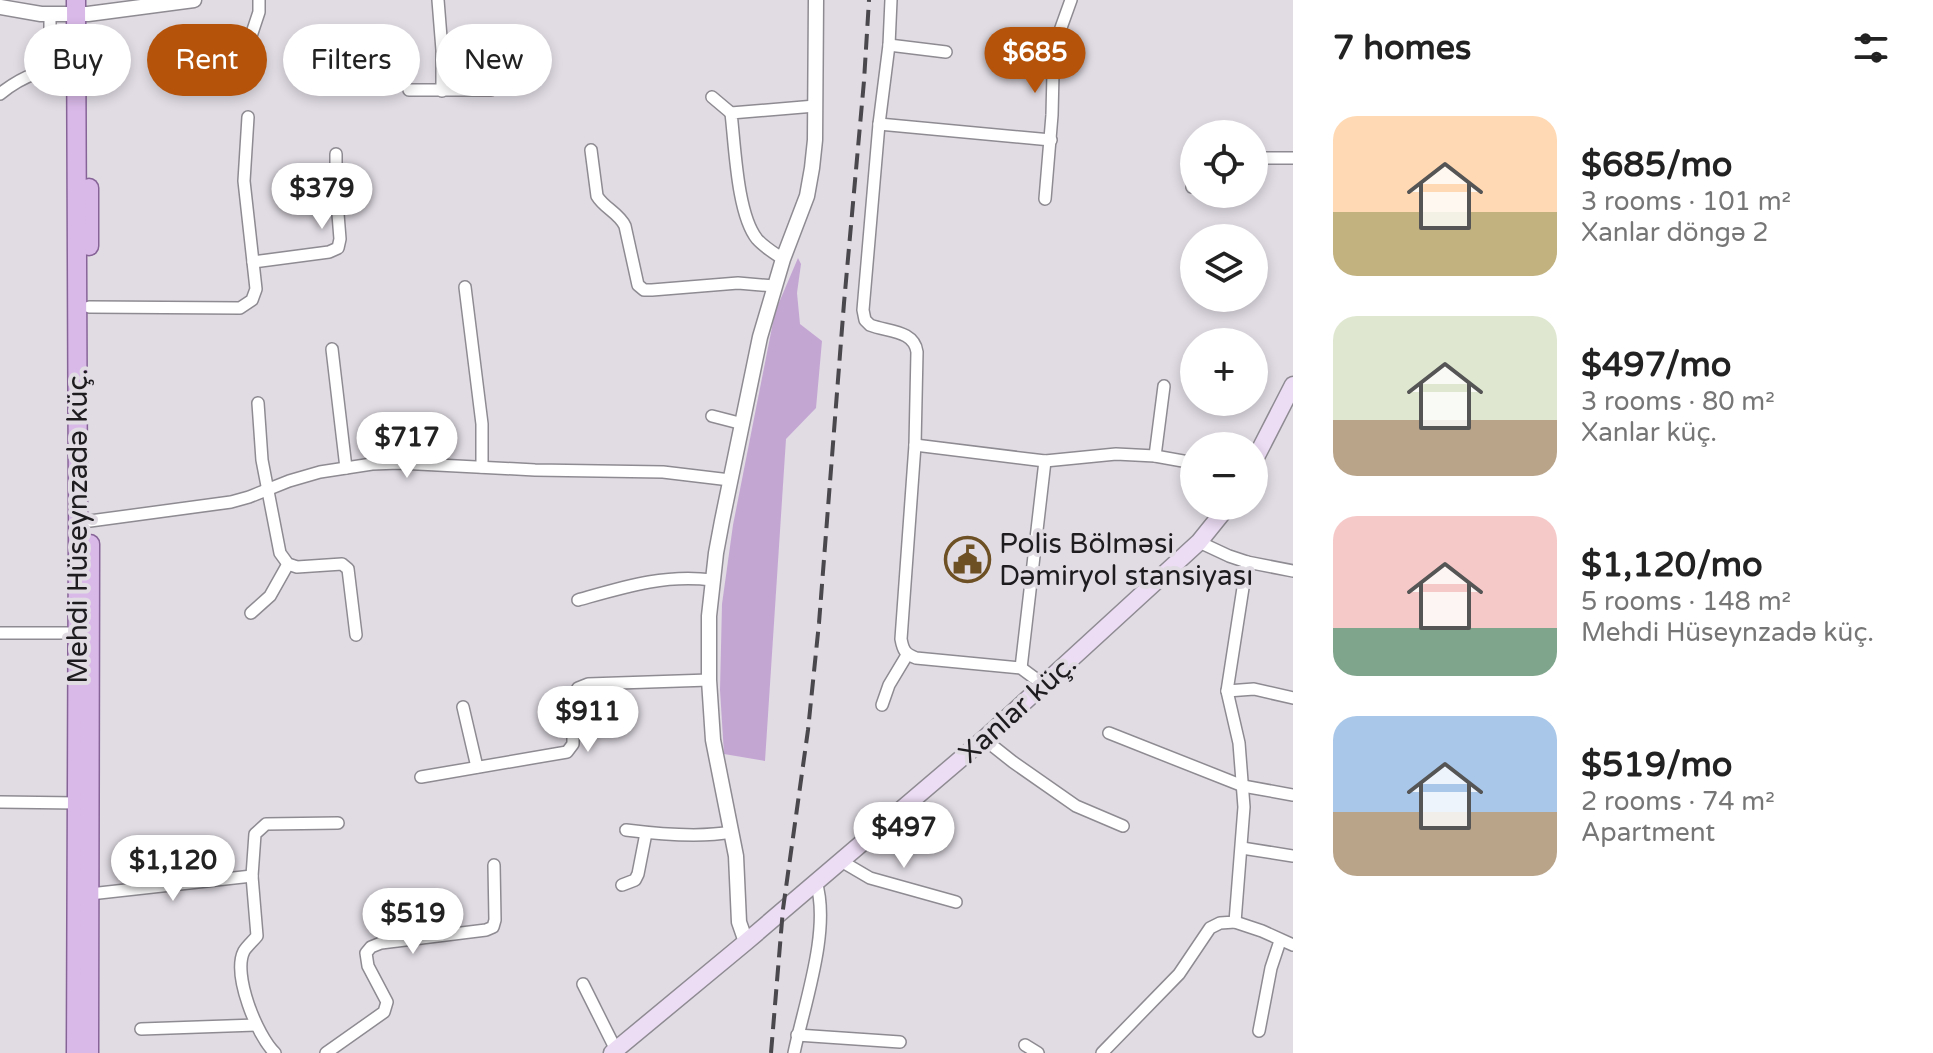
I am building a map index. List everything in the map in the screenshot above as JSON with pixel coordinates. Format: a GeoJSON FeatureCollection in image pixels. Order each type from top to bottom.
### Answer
{"type":"FeatureCollection","features":[{"type":"Feature","properties":{"kind":"main road","name":"Mehdi Hüseynzadə küç."},"geometry":{"type":"LineString","coordinates":[[82,7],[89,307],[89,1053]]}},
{"type":"Feature","properties":{"kind":"main road","name":"Mehdi Hüseynzadə küç."},"geometry":{"type":"LineString","coordinates":[[76,1053],[77,96]]}},
{"type":"Feature","properties":{"kind":"main road"},"geometry":{"type":"LineString","coordinates":[[1268,434],[1293,385]]}},
{"type":"Feature","properties":{"kind":"main road","name":"Xanlar küç."},"geometry":{"type":"LineString","coordinates":[[614,1051],[984,739],[1199,542],[1217,520]]}},
{"type":"Feature","properties":{"kind":"street"},"geometry":{"type":"LineString","coordinates":[[0,7],[50,15],[82,7],[194,0]]}},
{"type":"Feature","properties":{"kind":"street"},"geometry":{"type":"LineString","coordinates":[[255,24],[259,0]]}},
{"type":"Feature","properties":{"kind":"street"},"geometry":{"type":"LineString","coordinates":[[438,0],[440,24]]}},
{"type":"Feature","properties":{"kind":"street"},"geometry":{"type":"LineString","coordinates":[[746,942],[739,922],[736,856],[713,740],[708,649],[712,580],[760,337],[783,259],[807,196],[815,140],[816,0]]}},
{"type":"Feature","properties":{"kind":"street"},"geometry":{"type":"LineString","coordinates":[[891,0],[863,310],[865,320],[870,325],[911,338],[916,345],[915,445],[902,647],[907,655],[916,658],[1021,668],[1044,685]]}},
{"type":"Feature","properties":{"kind":"street"},"geometry":{"type":"LineString","coordinates":[[1045,199],[1057,39],[1071,0]]}},
{"type":"Feature","properties":{"kind":"street"},"geometry":{"type":"LineString","coordinates":[[50,15],[50,24]]}},
{"type":"Feature","properties":{"kind":"street"},"geometry":{"type":"LineString","coordinates":[[889,45],[946,52]]}},
{"type":"Feature","properties":{"kind":"street"},"geometry":{"type":"LineString","coordinates":[[0,94],[24,78]]}},
{"type":"Feature","properties":{"kind":"street"},"geometry":{"type":"LineString","coordinates":[[712,97],[731,113],[745,212],[755,236],[783,259]]}},
{"type":"Feature","properties":{"kind":"street"},"geometry":{"type":"LineString","coordinates":[[731,113],[815,106]]}},
{"type":"Feature","properties":{"kind":"street"},"geometry":{"type":"LineString","coordinates":[[89,307],[240,308],[252,300],[256,289],[244,181],[248,117]]}},
{"type":"Feature","properties":{"kind":"street"},"geometry":{"type":"LineString","coordinates":[[879,124],[1051,140]]}},
{"type":"Feature","properties":{"kind":"street"},"geometry":{"type":"LineString","coordinates":[[591,150],[597,196],[622,219],[638,285],[644,290],[738,283],[774,286]]}},
{"type":"Feature","properties":{"kind":"street"},"geometry":{"type":"LineString","coordinates":[[253,262],[329,252],[338,248],[336,154]]}},
{"type":"Feature","properties":{"kind":"street"},"geometry":{"type":"LineString","coordinates":[[1268,158],[1293,158]]}},
{"type":"Feature","properties":{"kind":"street"},"geometry":{"type":"LineString","coordinates":[[465,287],[482,424],[482,467]]}},
{"type":"Feature","properties":{"kind":"street"},"geometry":{"type":"LineString","coordinates":[[332,349],[346,468]]}},
{"type":"Feature","properties":{"kind":"street"},"geometry":{"type":"LineString","coordinates":[[1155,456],[1164,386]]}},
{"type":"Feature","properties":{"kind":"street"},"geometry":{"type":"LineString","coordinates":[[258,403],[262,460],[280,553],[288,564],[297,567],[342,564],[348,569],[356,635]]}},
{"type":"Feature","properties":{"kind":"street"},"geometry":{"type":"LineString","coordinates":[[712,416],[743,424]]}},
{"type":"Feature","properties":{"kind":"street"},"geometry":{"type":"LineString","coordinates":[[915,445],[1045,461],[1107,454],[1180,460]]}},
{"type":"Feature","properties":{"kind":"street"},"geometry":{"type":"LineString","coordinates":[[1021,668],[1045,461]]}},
{"type":"Feature","properties":{"kind":"street"},"geometry":{"type":"LineString","coordinates":[[90,521],[231,502],[289,481],[346,468],[399,463],[663,472],[730,480]]}},
{"type":"Feature","properties":{"kind":"street"},"geometry":{"type":"LineString","coordinates":[[1199,542],[1247,562],[1293,571]]}},
{"type":"Feature","properties":{"kind":"street"},"geometry":{"type":"LineString","coordinates":[[1235,922],[1244,807],[1239,743],[1227,691],[1247,562]]}},
{"type":"Feature","properties":{"kind":"street"},"geometry":{"type":"LineString","coordinates":[[251,613],[270,596],[288,564]]}},
{"type":"Feature","properties":{"kind":"street"},"geometry":{"type":"LineString","coordinates":[[578,600],[658,580],[712,580]]}},
{"type":"Feature","properties":{"kind":"street"},"geometry":{"type":"LineString","coordinates":[[0,633],[77,633]]}},
{"type":"Feature","properties":{"kind":"street"},"geometry":{"type":"LineString","coordinates":[[882,705],[889,685],[907,655]]}},
{"type":"Feature","properties":{"kind":"street"},"geometry":{"type":"LineString","coordinates":[[421,777],[567,752],[573,744],[573,698],[578,688],[588,684],[709,680]]}},
{"type":"Feature","properties":{"kind":"street"},"geometry":{"type":"LineString","coordinates":[[1227,691],[1254,689],[1293,698]]}},
{"type":"Feature","properties":{"kind":"street"},"geometry":{"type":"LineString","coordinates":[[463,707],[477,767]]}},
{"type":"Feature","properties":{"kind":"street"},"geometry":{"type":"LineString","coordinates":[[1109,733],[1243,786],[1293,795]]}},
{"type":"Feature","properties":{"kind":"street"},"geometry":{"type":"LineString","coordinates":[[984,739],[1076,806],[1123,826]]}},
{"type":"Feature","properties":{"kind":"street"},"geometry":{"type":"LineString","coordinates":[[0,802],[77,803]]}},
{"type":"Feature","properties":{"kind":"street"},"geometry":{"type":"LineString","coordinates":[[275,1053],[267,1046],[256,1025],[240,974],[245,949],[257,936],[252,876],[255,834],[266,824],[338,823]]}},
{"type":"Feature","properties":{"kind":"street"},"geometry":{"type":"LineString","coordinates":[[626,830],[709,835],[731,832]]}},
{"type":"Feature","properties":{"kind":"street"},"geometry":{"type":"LineString","coordinates":[[622,885],[635,880],[638,874],[646,833]]}},
{"type":"Feature","properties":{"kind":"street"},"geometry":{"type":"LineString","coordinates":[[1242,848],[1293,856]]}},
{"type":"Feature","properties":{"kind":"street"},"geometry":{"type":"LineString","coordinates":[[841,861],[870,878],[956,902]]}},
{"type":"Feature","properties":{"kind":"street"},"geometry":{"type":"LineString","coordinates":[[326,1053],[384,1012],[387,1002],[368,966],[366,953],[371,947],[493,927],[494,865]]}},
{"type":"Feature","properties":{"kind":"street"},"geometry":{"type":"LineString","coordinates":[[90,894],[252,876]]}},
{"type":"Feature","properties":{"kind":"street"},"geometry":{"type":"LineString","coordinates":[[794,1053],[821,926],[821,897],[816,882]]}},
{"type":"Feature","properties":{"kind":"street"},"geometry":{"type":"LineString","coordinates":[[1102,1053],[1179,974],[1210,928],[1220,923],[1235,922],[1293,945]]}},
{"type":"Feature","properties":{"kind":"street"},"geometry":{"type":"LineString","coordinates":[[1259,1031],[1271,968],[1280,941]]}},
{"type":"Feature","properties":{"kind":"street"},"geometry":{"type":"LineString","coordinates":[[583,984],[614,1051]]}},
{"type":"Feature","properties":{"kind":"street"},"geometry":{"type":"LineString","coordinates":[[141,1029],[256,1025]]}},
{"type":"Feature","properties":{"kind":"street"},"geometry":{"type":"LineString","coordinates":[[797,1035],[900,1042]]}},
{"type":"Feature","properties":{"kind":"street"},"geometry":{"type":"LineString","coordinates":[[1025,1045],[1038,1053]]}},
{"type":"Feature","properties":{"kind":"shaded area"},"geometry":{"type":"Polygon","coordinates":[[[798,258],[801,264],[797,293],[800,324],[822,341],[816,408],[786,439],[765,761],[724,754],[720,690],[722,604],[733,525],[775,312],[798,258]]]}},
{"type":"Feature","properties":{"kind":"railway"},"geometry":{"type":"LineString","coordinates":[[771,1053],[783,909],[808,730],[819,623],[869,0]]}},
{"type":"Feature","properties":{"kind":"place","name":"Polis Bölməsi Dəmiryol stansiyası"},"geometry":{"type":"Point","coordinates":[968,559]}}]}
